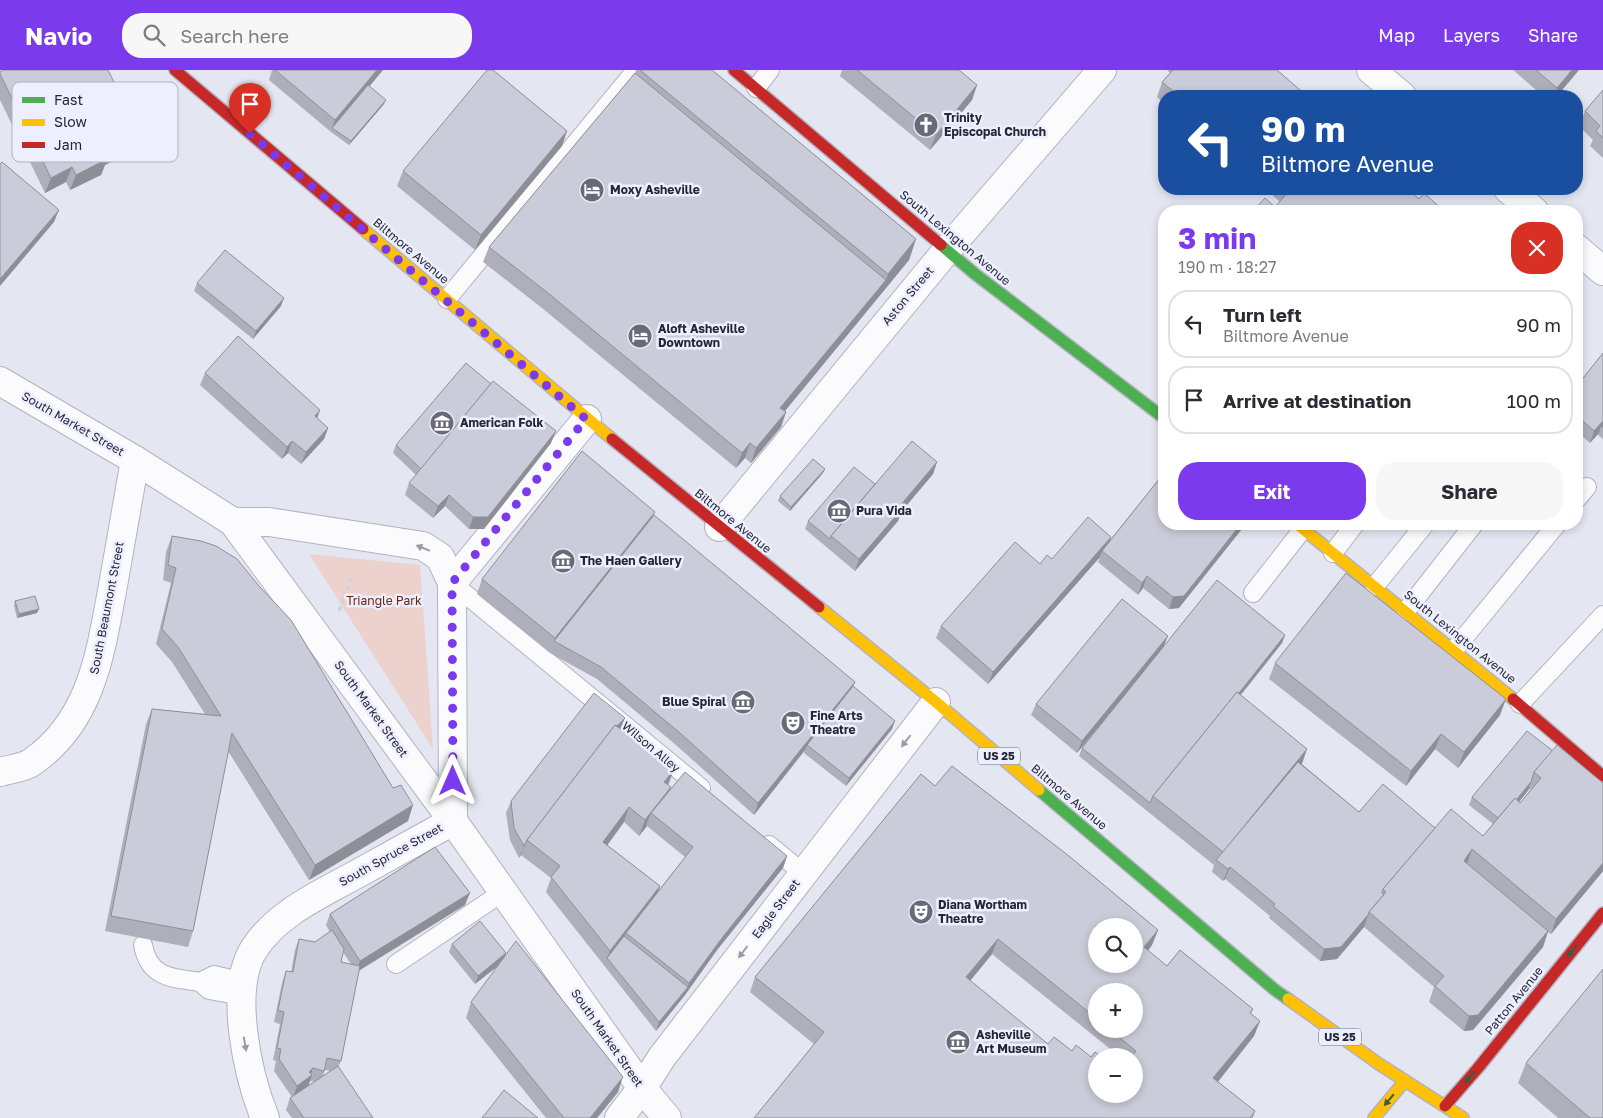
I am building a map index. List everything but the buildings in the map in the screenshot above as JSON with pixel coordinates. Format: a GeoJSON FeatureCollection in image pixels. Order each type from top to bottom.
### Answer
{"type":"FeatureCollection","features":[{"type":"Feature","properties":{"kind":"main road","name":"Biltmore Avenue"},"geometry":{"type":"LineString","coordinates":[[175,70],[447,299],[586,419],[936,702],[1275,990],[1404,1082]]}},
{"type":"Feature","properties":{"kind":"main road","name":"South Lexington Avenue"},"geometry":{"type":"LineString","coordinates":[[734,70],[975,274],[1158,413]]}},
{"type":"Feature","properties":{"kind":"main road","name":"South Lexington Avenue"},"geometry":{"type":"LineString","coordinates":[[1305,530],[1520,704],[1603,776]]}},
{"type":"Feature","properties":{"kind":"main road","name":"Patton Avenue"},"geometry":{"type":"LineString","coordinates":[[1445,1106],[1603,913]]}},
{"type":"Feature","properties":{"kind":"main road","name":"US 25"},"geometry":{"type":"LineString","coordinates":[[1404,1082],[1463,1118]]}},
{"type":"Feature","properties":{"kind":"main road"},"geometry":{"type":"LineString","coordinates":[[1374,1118],[1404,1082]]}},
{"type":"Feature","properties":{"kind":"street","name":"Aston Street"},"geometry":{"type":"LineString","coordinates":[[719,527],[946,250],[1102,70]]}},
{"type":"Feature","properties":{"kind":"street"},"geometry":{"type":"LineString","coordinates":[[1371,70],[1395,90]]}},
{"type":"Feature","properties":{"kind":"street"},"geometry":{"type":"LineString","coordinates":[[1515,195],[1527,205]]}},
{"type":"Feature","properties":{"kind":"street"},"geometry":{"type":"LineString","coordinates":[[1583,254],[1603,271]]}},
{"type":"Feature","properties":{"kind":"street","name":"South Market Street"},"geometry":{"type":"LineString","coordinates":[[0,381],[135,460],[233,522],[453,821],[642,1088],[667,1118]]}},
{"type":"Feature","properties":{"kind":"street"},"geometry":{"type":"LineString","coordinates":[[233,522],[269,522],[423,546],[440,557],[452,583],[586,419]]}},
{"type":"Feature","properties":{"kind":"street","name":"South Beaumont Street"},"geometry":{"type":"LineString","coordinates":[[0,772],[31,763],[56,742],[73,720],[91,686],[102,643],[135,460]]}},
{"type":"Feature","properties":{"kind":"street","name":"South Spruce Street"},"geometry":{"type":"LineString","coordinates":[[265,1118],[257,1099],[250,1072],[244,1037],[243,989],[245,972],[254,949],[274,926],[297,907],[453,821],[452,583]]}},
{"type":"Feature","properties":{"kind":"street","name":"Eagle Street"},"geometry":{"type":"LineString","coordinates":[[619,1118],[642,1088],[662,1057],[936,702]]}},
{"type":"Feature","properties":{"kind":"lane"},"geometry":{"type":"LineString","coordinates":[[447,299],[636,70]]}},
{"type":"Feature","properties":{"kind":"lane"},"geometry":{"type":"LineString","coordinates":[[756,88],[770,70]]}},
{"type":"Feature","properties":{"kind":"lane"},"geometry":{"type":"LineString","coordinates":[[1253,593],[1297,530]]}},
{"type":"Feature","properties":{"kind":"lane"},"geometry":{"type":"LineString","coordinates":[[1333,552],[1350,530]]}},
{"type":"Feature","properties":{"kind":"lane"},"geometry":{"type":"LineString","coordinates":[[1375,586],[1420,530]]}},
{"type":"Feature","properties":{"kind":"lane"},"geometry":{"type":"LineString","coordinates":[[1406,611],[1469,530]]}},
{"type":"Feature","properties":{"kind":"lane"},"geometry":{"type":"LineString","coordinates":[[1454,650],[1552,530]]}},
{"type":"Feature","properties":{"kind":"lane","name":"Wilson Alley"},"geometry":{"type":"LineString","coordinates":[[452,583],[712,798]]}},
{"type":"Feature","properties":{"kind":"lane"},"geometry":{"type":"LineString","coordinates":[[1520,704],[1603,615]]}},
{"type":"Feature","properties":{"kind":"lane"},"geometry":{"type":"LineString","coordinates":[[757,835],[803,873]]}},
{"type":"Feature","properties":{"kind":"lane"},"geometry":{"type":"LineString","coordinates":[[396,964],[503,892]]}},
{"type":"Feature","properties":{"kind":"lane"},"geometry":{"type":"LineString","coordinates":[[143,945],[148,960],[154,969],[162,974],[172,978],[200,982],[209,990],[243,989]]}},
{"type":"Feature","properties":{"kind":"path"},"geometry":{"type":"LineString","coordinates":[[339,611],[352,576]]}},
{"type":"Feature","properties":{"kind":"green space","name":"Triangle Park"},"geometry":{"type":"Polygon","coordinates":[[[309,554],[420,565],[433,749],[309,554]]]}},
{"type":"Feature","properties":{"kind":"traffic: fast"},"geometry":{"type":"LineString","coordinates":[[941,245],[975,274],[1158,413]]}},
{"type":"Feature","properties":{"kind":"traffic: fast"},"geometry":{"type":"LineString","coordinates":[[1039,790],[1288,999]]}},
{"type":"Feature","properties":{"kind":"traffic: slow"},"geometry":{"type":"LineString","coordinates":[[363,229],[612,439]]}},
{"type":"Feature","properties":{"kind":"traffic: slow"},"geometry":{"type":"LineString","coordinates":[[1304,530],[1513,699]]}},
{"type":"Feature","properties":{"kind":"traffic: slow"},"geometry":{"type":"LineString","coordinates":[[819,607],[936,702],[1039,790]]}},
{"type":"Feature","properties":{"kind":"traffic: slow"},"geometry":{"type":"LineString","coordinates":[[1288,999],[1379,1064],[1463,1118]]}},
{"type":"Feature","properties":{"kind":"traffic: slow"},"geometry":{"type":"LineString","coordinates":[[1374,1118],[1404,1082]]}},
{"type":"Feature","properties":{"kind":"traffic: jam"},"geometry":{"type":"LineString","coordinates":[[175,70],[363,229]]}},
{"type":"Feature","properties":{"kind":"traffic: jam"},"geometry":{"type":"LineString","coordinates":[[734,70],[941,245]]}},
{"type":"Feature","properties":{"kind":"traffic: jam"},"geometry":{"type":"LineString","coordinates":[[612,439],[819,607]]}},
{"type":"Feature","properties":{"kind":"traffic: jam"},"geometry":{"type":"LineString","coordinates":[[1513,699],[1603,776]]}},
{"type":"Feature","properties":{"kind":"traffic: jam"},"geometry":{"type":"LineString","coordinates":[[1445,1106],[1603,913]]}},
{"type":"Feature","properties":{"kind":"place","name":"Trinity Episcopal Church"},"geometry":{"type":"Point","coordinates":[926,125]}},
{"type":"Feature","properties":{"kind":"place","name":"Moxy Asheville"},"geometry":{"type":"Point","coordinates":[592,190]}},
{"type":"Feature","properties":{"kind":"place","name":"Aloft Asheville Downtown"},"geometry":{"type":"Point","coordinates":[640,336]}},
{"type":"Feature","properties":{"kind":"place","name":"American Folk"},"geometry":{"type":"Point","coordinates":[442,423]}},
{"type":"Feature","properties":{"kind":"place","name":"Pura Vida"},"geometry":{"type":"Point","coordinates":[839,511]}},
{"type":"Feature","properties":{"kind":"place","name":"The Haen Gallery"},"geometry":{"type":"Point","coordinates":[563,561]}},
{"type":"Feature","properties":{"kind":"place","name":"Blue Spiral"},"geometry":{"type":"Point","coordinates":[743,702]}},
{"type":"Feature","properties":{"kind":"place","name":"Fine Arts Theatre"},"geometry":{"type":"Point","coordinates":[793,723]}},
{"type":"Feature","properties":{"kind":"place","name":"Diana Wortham Theatre"},"geometry":{"type":"Point","coordinates":[921,912]}},
{"type":"Feature","properties":{"kind":"place","name":"Asheville Art Museum"},"geometry":{"type":"Point","coordinates":[958,1042]}},
{"type":"Feature","properties":{"kind":"route"},"geometry":{"type":"LineString","coordinates":[[250,134],[447,299],[586,419],[452,583],[453,781]]}}]}
